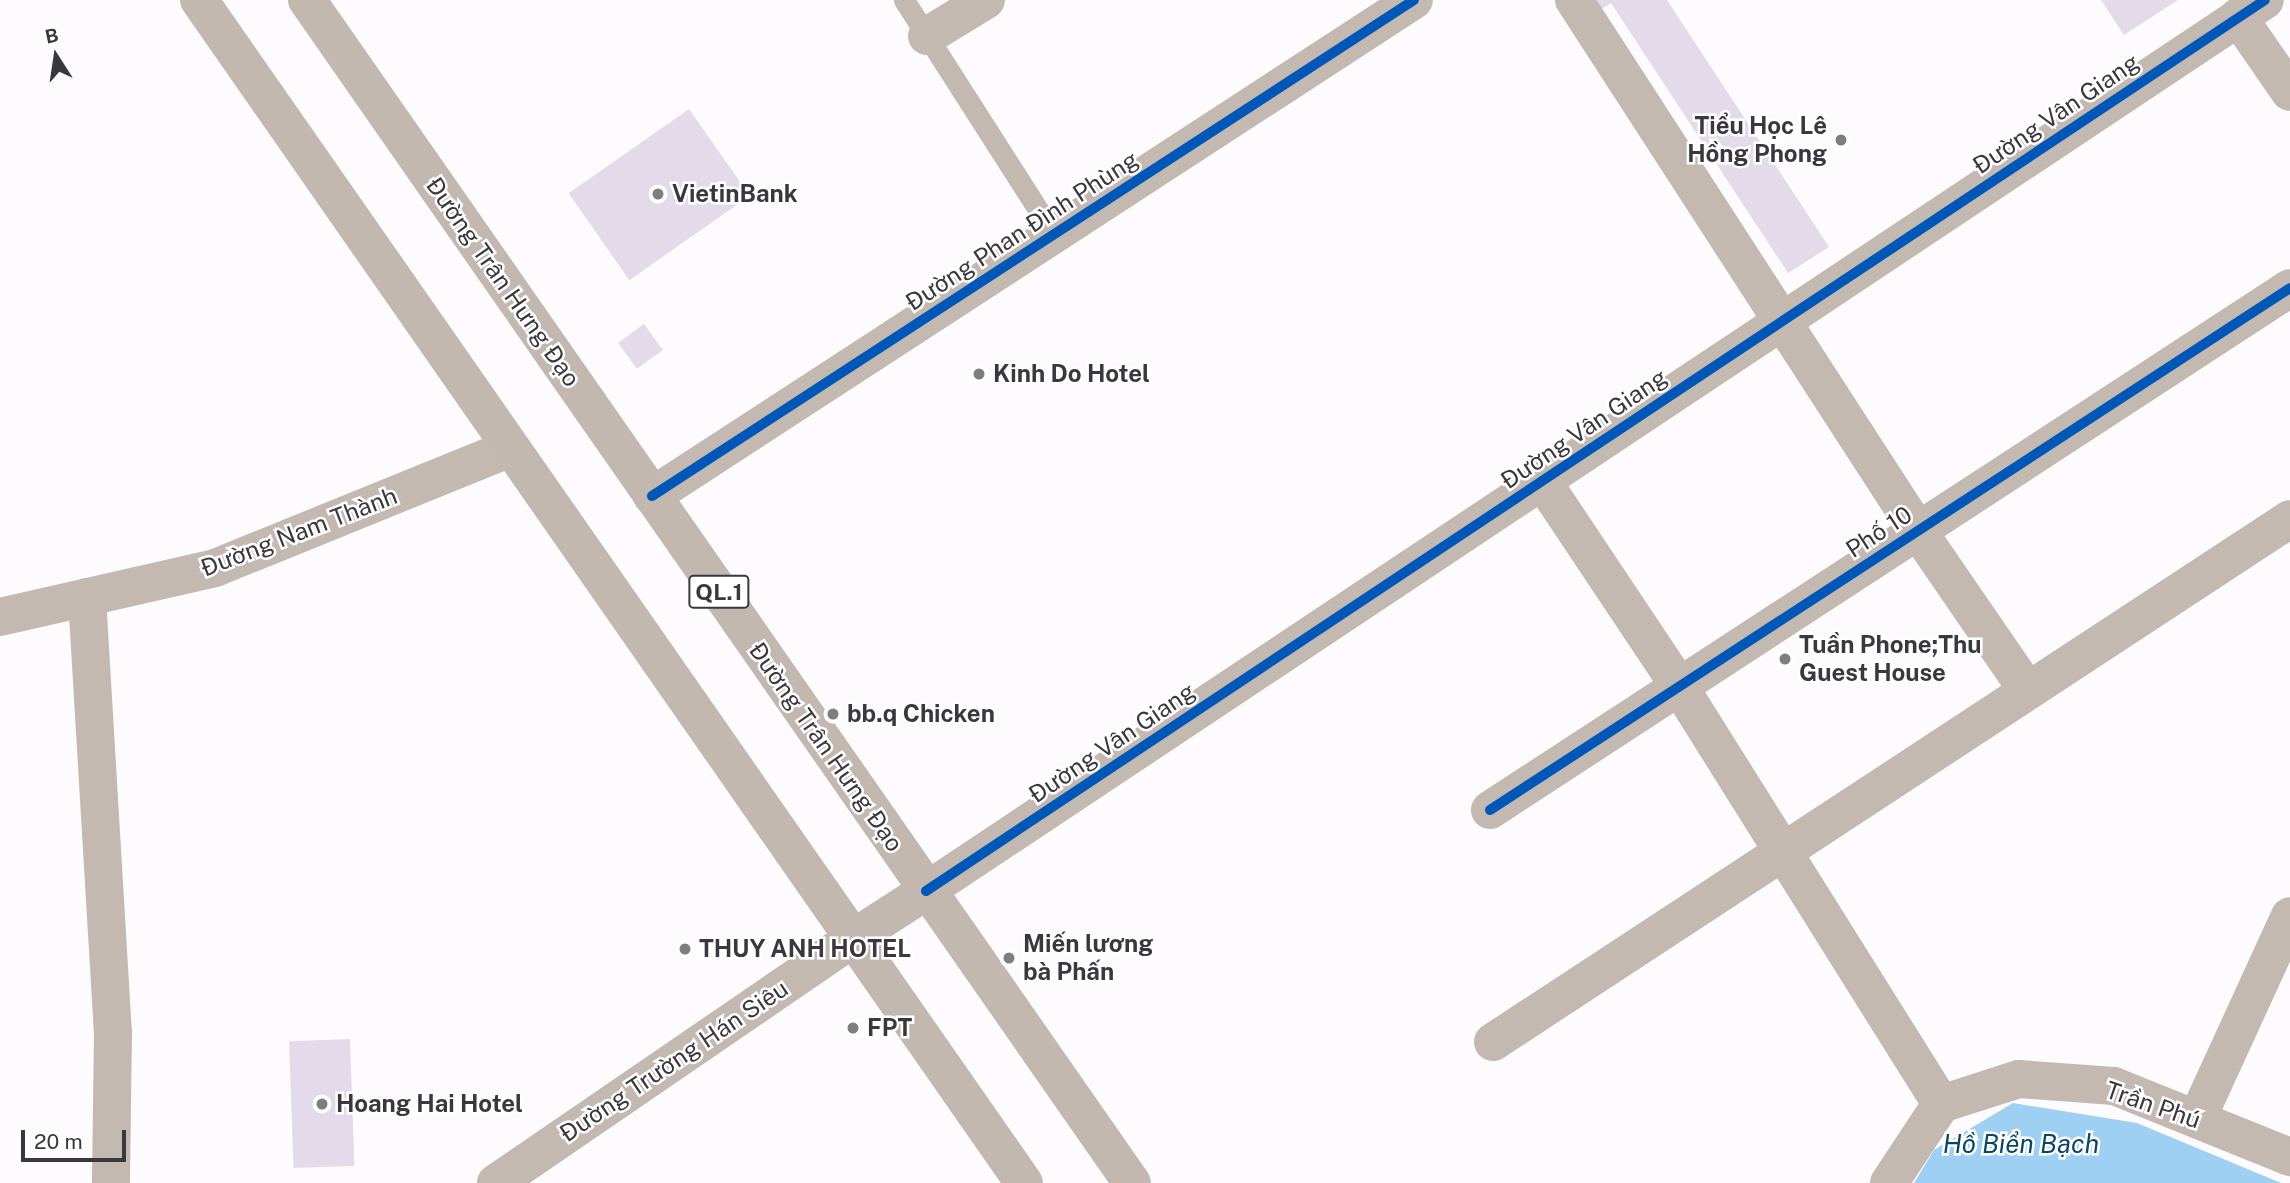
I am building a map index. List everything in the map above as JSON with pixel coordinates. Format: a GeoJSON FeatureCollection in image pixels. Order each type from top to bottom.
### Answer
{"type":"FeatureCollection","features":[{"type":"Feature","properties":{"kind":"highway"},"geometry":{"type":"LineString","coordinates":[[199,0],[1024,1183]]}},
{"type":"Feature","properties":{"kind":"highway","name":"Đường Trân Hưng Đạo"},"geometry":{"type":"LineString","coordinates":[[307,0],[1132,1183]]}},
{"type":"Feature","properties":{"kind":"highway"},"geometry":{"type":"LineString","coordinates":[[852,939],[926,891]]}},
{"type":"Feature","properties":{"kind":"street"},"geometry":{"type":"LineString","coordinates":[[927,36],[986,0]]}},
{"type":"Feature","properties":{"kind":"street","name":"Đường Phan Đình Phùng"},"geometry":{"type":"LineString","coordinates":[[652,496],[1414,0]]}},
{"type":"Feature","properties":{"kind":"street"},"geometry":{"type":"LineString","coordinates":[[1574,0],[1785,320],[1918,531],[2028,691]]}},
{"type":"Feature","properties":{"kind":"street"},"geometry":{"type":"LineString","coordinates":[[2244,6],[2290,92]]}},
{"type":"Feature","properties":{"kind":"street","name":"Đường Vân Giang"},"geometry":{"type":"LineString","coordinates":[[926,891],[1785,320],[2244,6]]}},
{"type":"Feature","properties":{"kind":"street","name":"Phố 10"},"geometry":{"type":"LineString","coordinates":[[1490,810],[2290,288]]}},
{"type":"Feature","properties":{"kind":"street","name":"Đường Nam Thành"},"geometry":{"type":"LineString","coordinates":[[0,617],[215,568],[510,448]]}},
{"type":"Feature","properties":{"kind":"street"},"geometry":{"type":"LineString","coordinates":[[1543,482],[1679,686],[1780,853],[1941,1104],[1889,1183]]}},
{"type":"Feature","properties":{"kind":"street"},"geometry":{"type":"LineString","coordinates":[[1493,1042],[2290,519]]}},
{"type":"Feature","properties":{"kind":"street"},"geometry":{"type":"LineString","coordinates":[[87,597],[113,1033],[111,1183]]}},
{"type":"Feature","properties":{"kind":"street"},"geometry":{"type":"LineString","coordinates":[[2197,1119],[2290,916]]}},
{"type":"Feature","properties":{"kind":"street","name":"Đường Trường Hán Siêu"},"geometry":{"type":"LineString","coordinates":[[496,1183],[852,939]]}},
{"type":"Feature","properties":{"kind":"street","name":"Trần Phú"},"geometry":{"type":"LineString","coordinates":[[1941,1104],[2020,1079],[2114,1086],[2290,1157]]}},
{"type":"Feature","properties":{"kind":"lane"},"geometry":{"type":"LineString","coordinates":[[904,0],[1054,235]]}},
{"type":"Feature","properties":{"kind":"water","name":"Hồ Biển Bạch"},"geometry":{"type":"Polygon","coordinates":[[[2013,1103],[2137,1123],[2281,1183],[1914,1183],[1934,1150],[2013,1103]]]}},
{"type":"Feature","properties":{"kind":"building"},"geometry":{"type":"Polygon","coordinates":[[[1596,0],[1667,0],[1829,247],[1788,273],[1611,3],[1602,9],[1596,0]]]}},
{"type":"Feature","properties":{"kind":"building"},"geometry":{"type":"Polygon","coordinates":[[[2101,0],[2178,0],[2124,35],[2101,0]]]}},
{"type":"Feature","properties":{"kind":"building","name":"VietinBank"},"geometry":{"type":"Polygon","coordinates":[[[689,109],[750,196],[629,280],[569,193],[689,109]]]}},
{"type":"Feature","properties":{"kind":"building"},"geometry":{"type":"Polygon","coordinates":[[[644,324],[663,350],[637,369],[618,343],[644,324]]]}},
{"type":"Feature","properties":{"kind":"building","name":"Hoang Hai Hotel"},"geometry":{"type":"Polygon","coordinates":[[[350,1039],[354,1166],[293,1168],[289,1041],[350,1039]]]}},
{"type":"Feature","properties":{"kind":"cycle path"},"geometry":{"type":"LineString","coordinates":[[652,496],[1414,0]]}},
{"type":"Feature","properties":{"kind":"cycle path"},"geometry":{"type":"LineString","coordinates":[[926,891],[2265,0]]}},
{"type":"Feature","properties":{"kind":"cycle path"},"geometry":{"type":"LineString","coordinates":[[1490,810],[2290,288]]}},
{"type":"Feature","properties":{"kind":"place","name":"Tiểu Học Lê Hồng Phong"},"geometry":{"type":"Point","coordinates":[1841,140]}},
{"type":"Feature","properties":{"kind":"place","name":"VietinBank"},"geometry":{"type":"Point","coordinates":[658,194]}},
{"type":"Feature","properties":{"kind":"place","name":"Kinh Do Hotel"},"geometry":{"type":"Point","coordinates":[979,374]}},
{"type":"Feature","properties":{"kind":"place","name":"Tuần Phone;Thu Guest House"},"geometry":{"type":"Point","coordinates":[1785,659]}},
{"type":"Feature","properties":{"kind":"place","name":"bb.q Chicken"},"geometry":{"type":"Point","coordinates":[833,714]}},
{"type":"Feature","properties":{"kind":"place","name":"THUY ANH HOTEL"},"geometry":{"type":"Point","coordinates":[685,949]}},
{"type":"Feature","properties":{"kind":"place","name":"Miến lương bà Phấn"},"geometry":{"type":"Point","coordinates":[1009,958]}},
{"type":"Feature","properties":{"kind":"place","name":"FPT"},"geometry":{"type":"Point","coordinates":[853,1028]}},
{"type":"Feature","properties":{"kind":"place","name":"Hoang Hai Hotel"},"geometry":{"type":"Point","coordinates":[322,1104]}}]}
